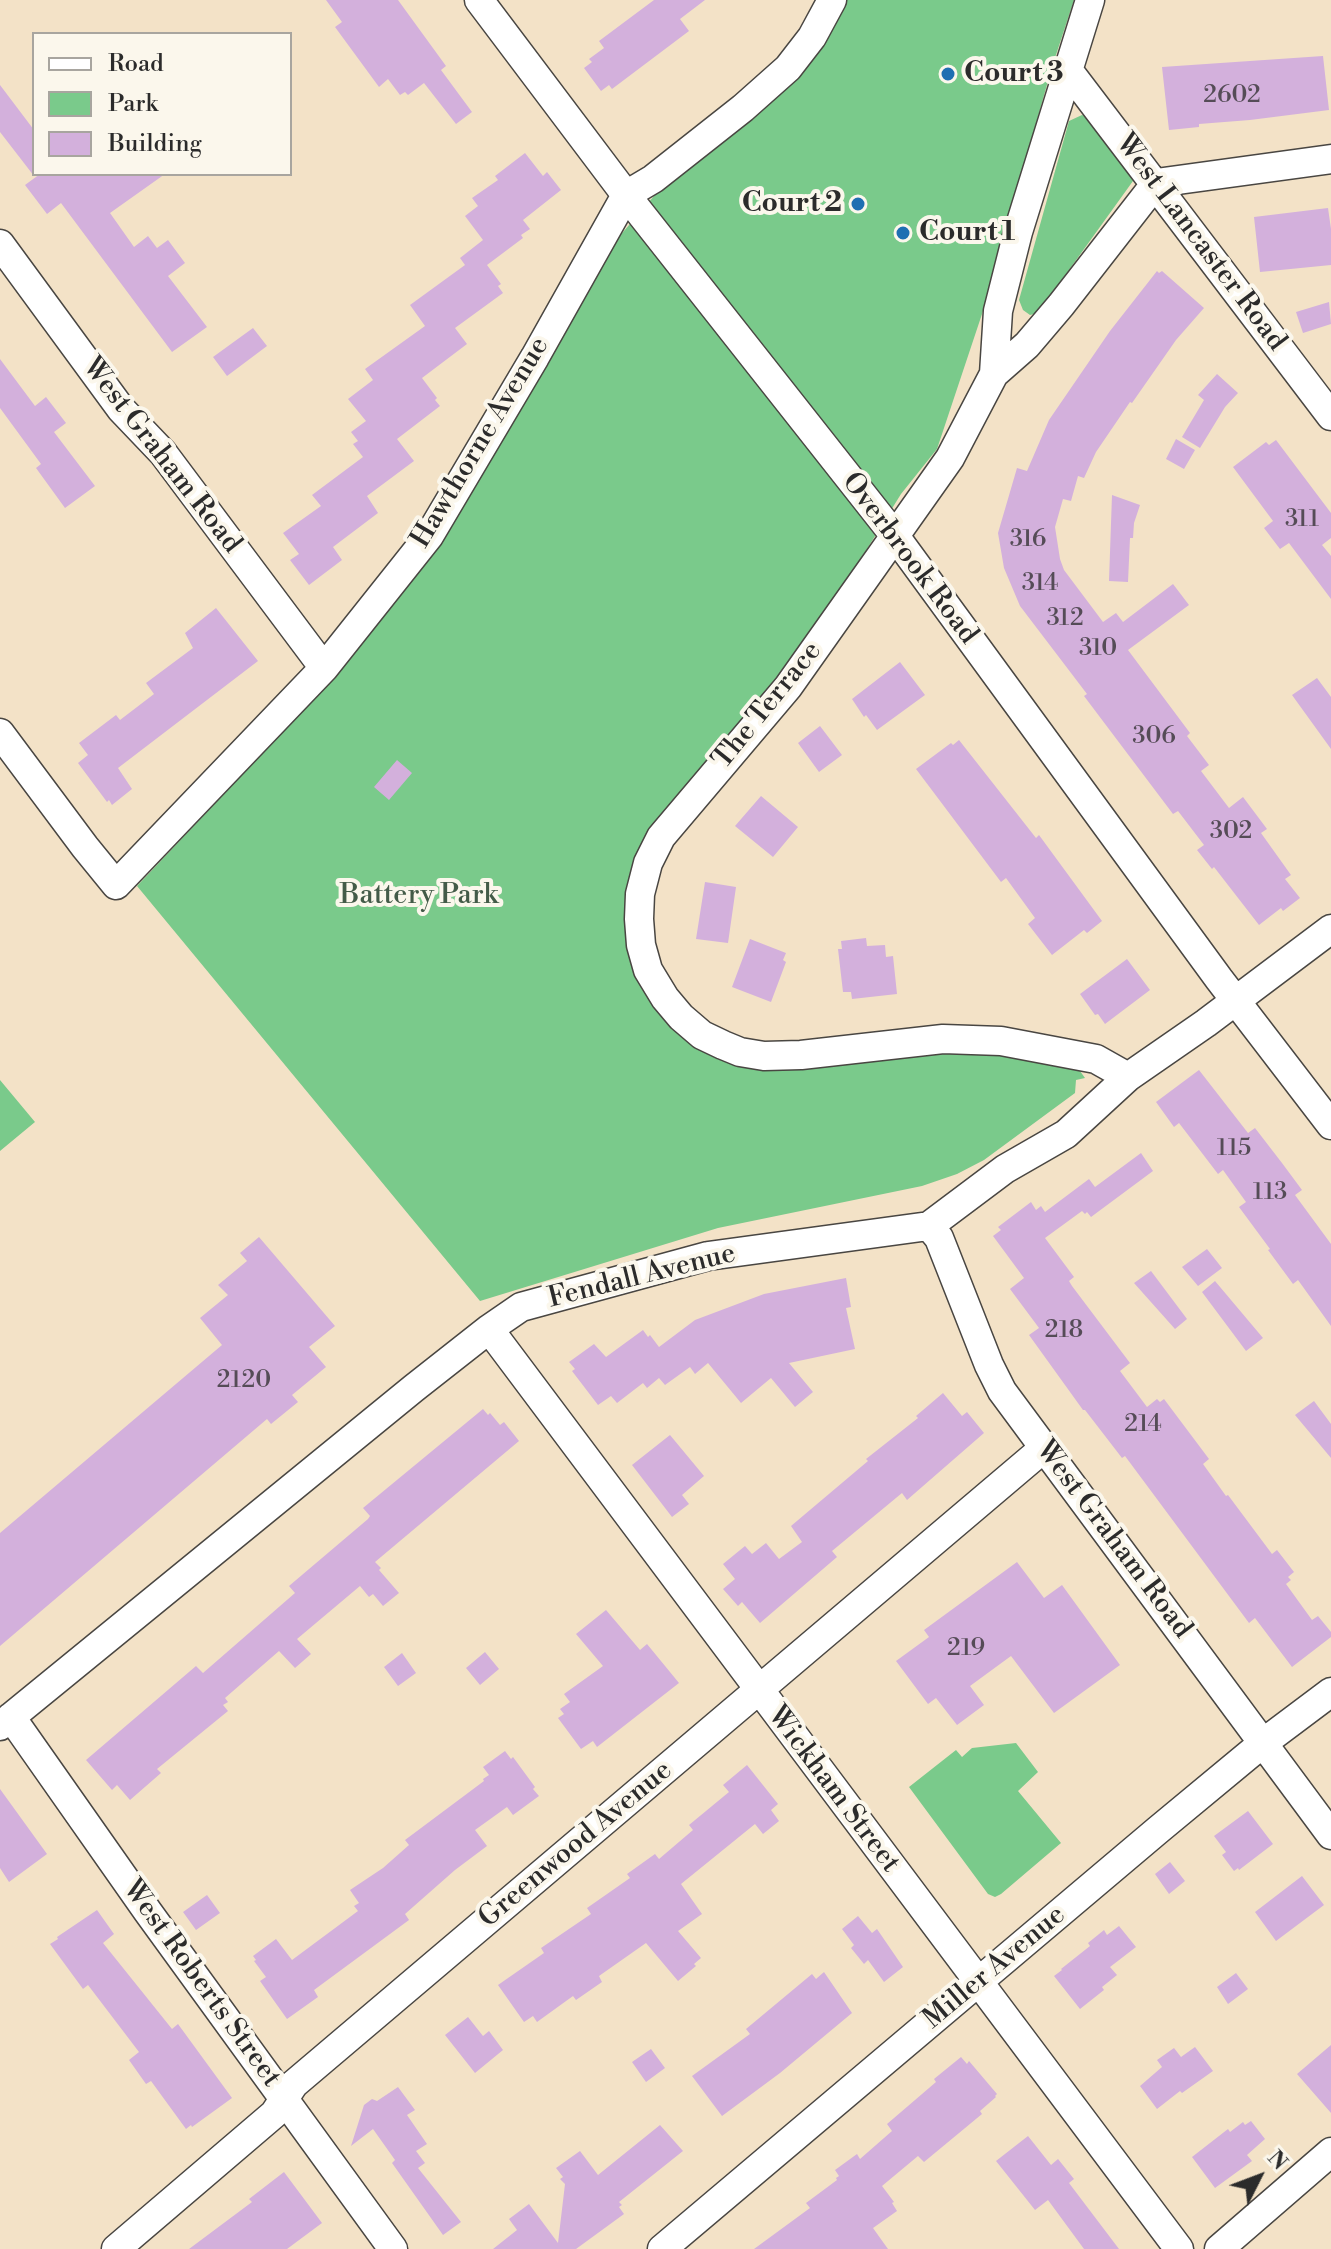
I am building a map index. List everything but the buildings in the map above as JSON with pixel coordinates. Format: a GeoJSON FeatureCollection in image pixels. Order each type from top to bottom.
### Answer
{"type":"FeatureCollection","features":[{"type":"Feature","properties":{"kind":"street","name":"Overbrook Road"},"geometry":{"type":"LineString","coordinates":[[479,0],[626,195],[895,536],[1235,1000],[1331,1125]]}},
{"type":"Feature","properties":{"kind":"street","name":"Hawthorne Avenue"},"geometry":{"type":"LineString","coordinates":[[0,733],[116,885],[324,668],[429,536],[626,195],[653,179],[788,68],[812,37],[832,0]]}},
{"type":"Feature","properties":{"kind":"street"},"geometry":{"type":"LineString","coordinates":[[994,374],[998,311],[1018,232],[1090,0]]}},
{"type":"Feature","properties":{"kind":"street","name":"West Lancaster Road"},"geometry":{"type":"LineString","coordinates":[[1068,70],[1331,416]]}},
{"type":"Feature","properties":{"kind":"street"},"geometry":{"type":"LineString","coordinates":[[1156,183],[1331,159]]}},
{"type":"Feature","properties":{"kind":"street","name":"The Terrace"},"geometry":{"type":"LineString","coordinates":[[1128,1077],[1096,1059],[1001,1041],[943,1039],[801,1055],[764,1056],[740,1052],[702,1035],[665,998],[648,970],[641,945],[639,919],[640,894],[648,863],[661,837],[788,687],[950,458],[994,374],[1036,335],[1156,183]]}},
{"type":"Feature","properties":{"kind":"street","name":"West Graham Road"},"geometry":{"type":"LineString","coordinates":[[0,244],[121,409],[163,453],[324,668]]}},
{"type":"Feature","properties":{"kind":"street","name":"Fendall Avenue"},"geometry":{"type":"LineString","coordinates":[[6,1721],[414,1388],[521,1307],[708,1256],[929,1226],[1005,1169],[1066,1134],[1128,1077],[1331,929]]}},
{"type":"Feature","properties":{"kind":"street","name":"West Graham Road"},"geometry":{"type":"LineString","coordinates":[[929,1226],[939,1238],[1002,1391],[1331,1835]]}},
{"type":"Feature","properties":{"kind":"street","name":"Wickham Street"},"geometry":{"type":"LineString","coordinates":[[489,1329],[1179,2249]]}},
{"type":"Feature","properties":{"kind":"street","name":"Greenwood Avenue"},"geometry":{"type":"LineString","coordinates":[[116,2249],[274,2114],[294,2084],[1044,1448]]}},
{"type":"Feature","properties":{"kind":"street","name":"Miller Avenue"},"geometry":{"type":"LineString","coordinates":[[662,2249],[1263,1743],[1331,1692]]}},
{"type":"Feature","properties":{"kind":"street","name":"West Roberts Street"},"geometry":{"type":"LineString","coordinates":[[6,1721],[393,2249]]}},
{"type":"Feature","properties":{"kind":"street"},"geometry":{"type":"LineString","coordinates":[[1219,2249],[1331,2152]]}},
{"type":"Feature","properties":{"kind":"green space","name":"Battery Park"},"geometry":{"type":"Polygon","coordinates":[[[844,0],[1074,0],[983,311],[937,449],[901,494],[796,655],[656,829],[629,933],[704,1048],[1001,1055],[1070,1066],[1085,1078],[1076,1080],[1075,1093],[984,1160],[957,1174],[922,1186],[718,1228],[480,1301],[137,886],[339,672],[439,540],[617,239],[666,182],[844,0]]]}},
{"type":"Feature","properties":{"kind":"green space"},"geometry":{"type":"Polygon","coordinates":[[[1082,115],[1091,118],[1130,169],[1133,181],[1038,313],[1030,315],[1023,310],[1019,300],[1069,121],[1082,115]]]}},
{"type":"Feature","properties":{"kind":"green space"},"geometry":{"type":"Polygon","coordinates":[[[0,1080],[35,1122],[0,1151],[0,1080]]]}},
{"type":"Feature","properties":{"kind":"green space"},"geometry":{"type":"Polygon","coordinates":[[[1016,1743],[1038,1772],[1018,1791],[1061,1843],[995,1897],[988,1894],[909,1787],[956,1750],[962,1757],[972,1748],[1016,1743]]]}},
{"type":"Feature","properties":{"kind":"place","name":"Court 3"},"geometry":{"type":"Point","coordinates":[948,74]}},
{"type":"Feature","properties":{"kind":"place","name":"Court 2"},"geometry":{"type":"Point","coordinates":[858,204]}},
{"type":"Feature","properties":{"kind":"place","name":"Court 1"},"geometry":{"type":"Point","coordinates":[903,233]}}]}
